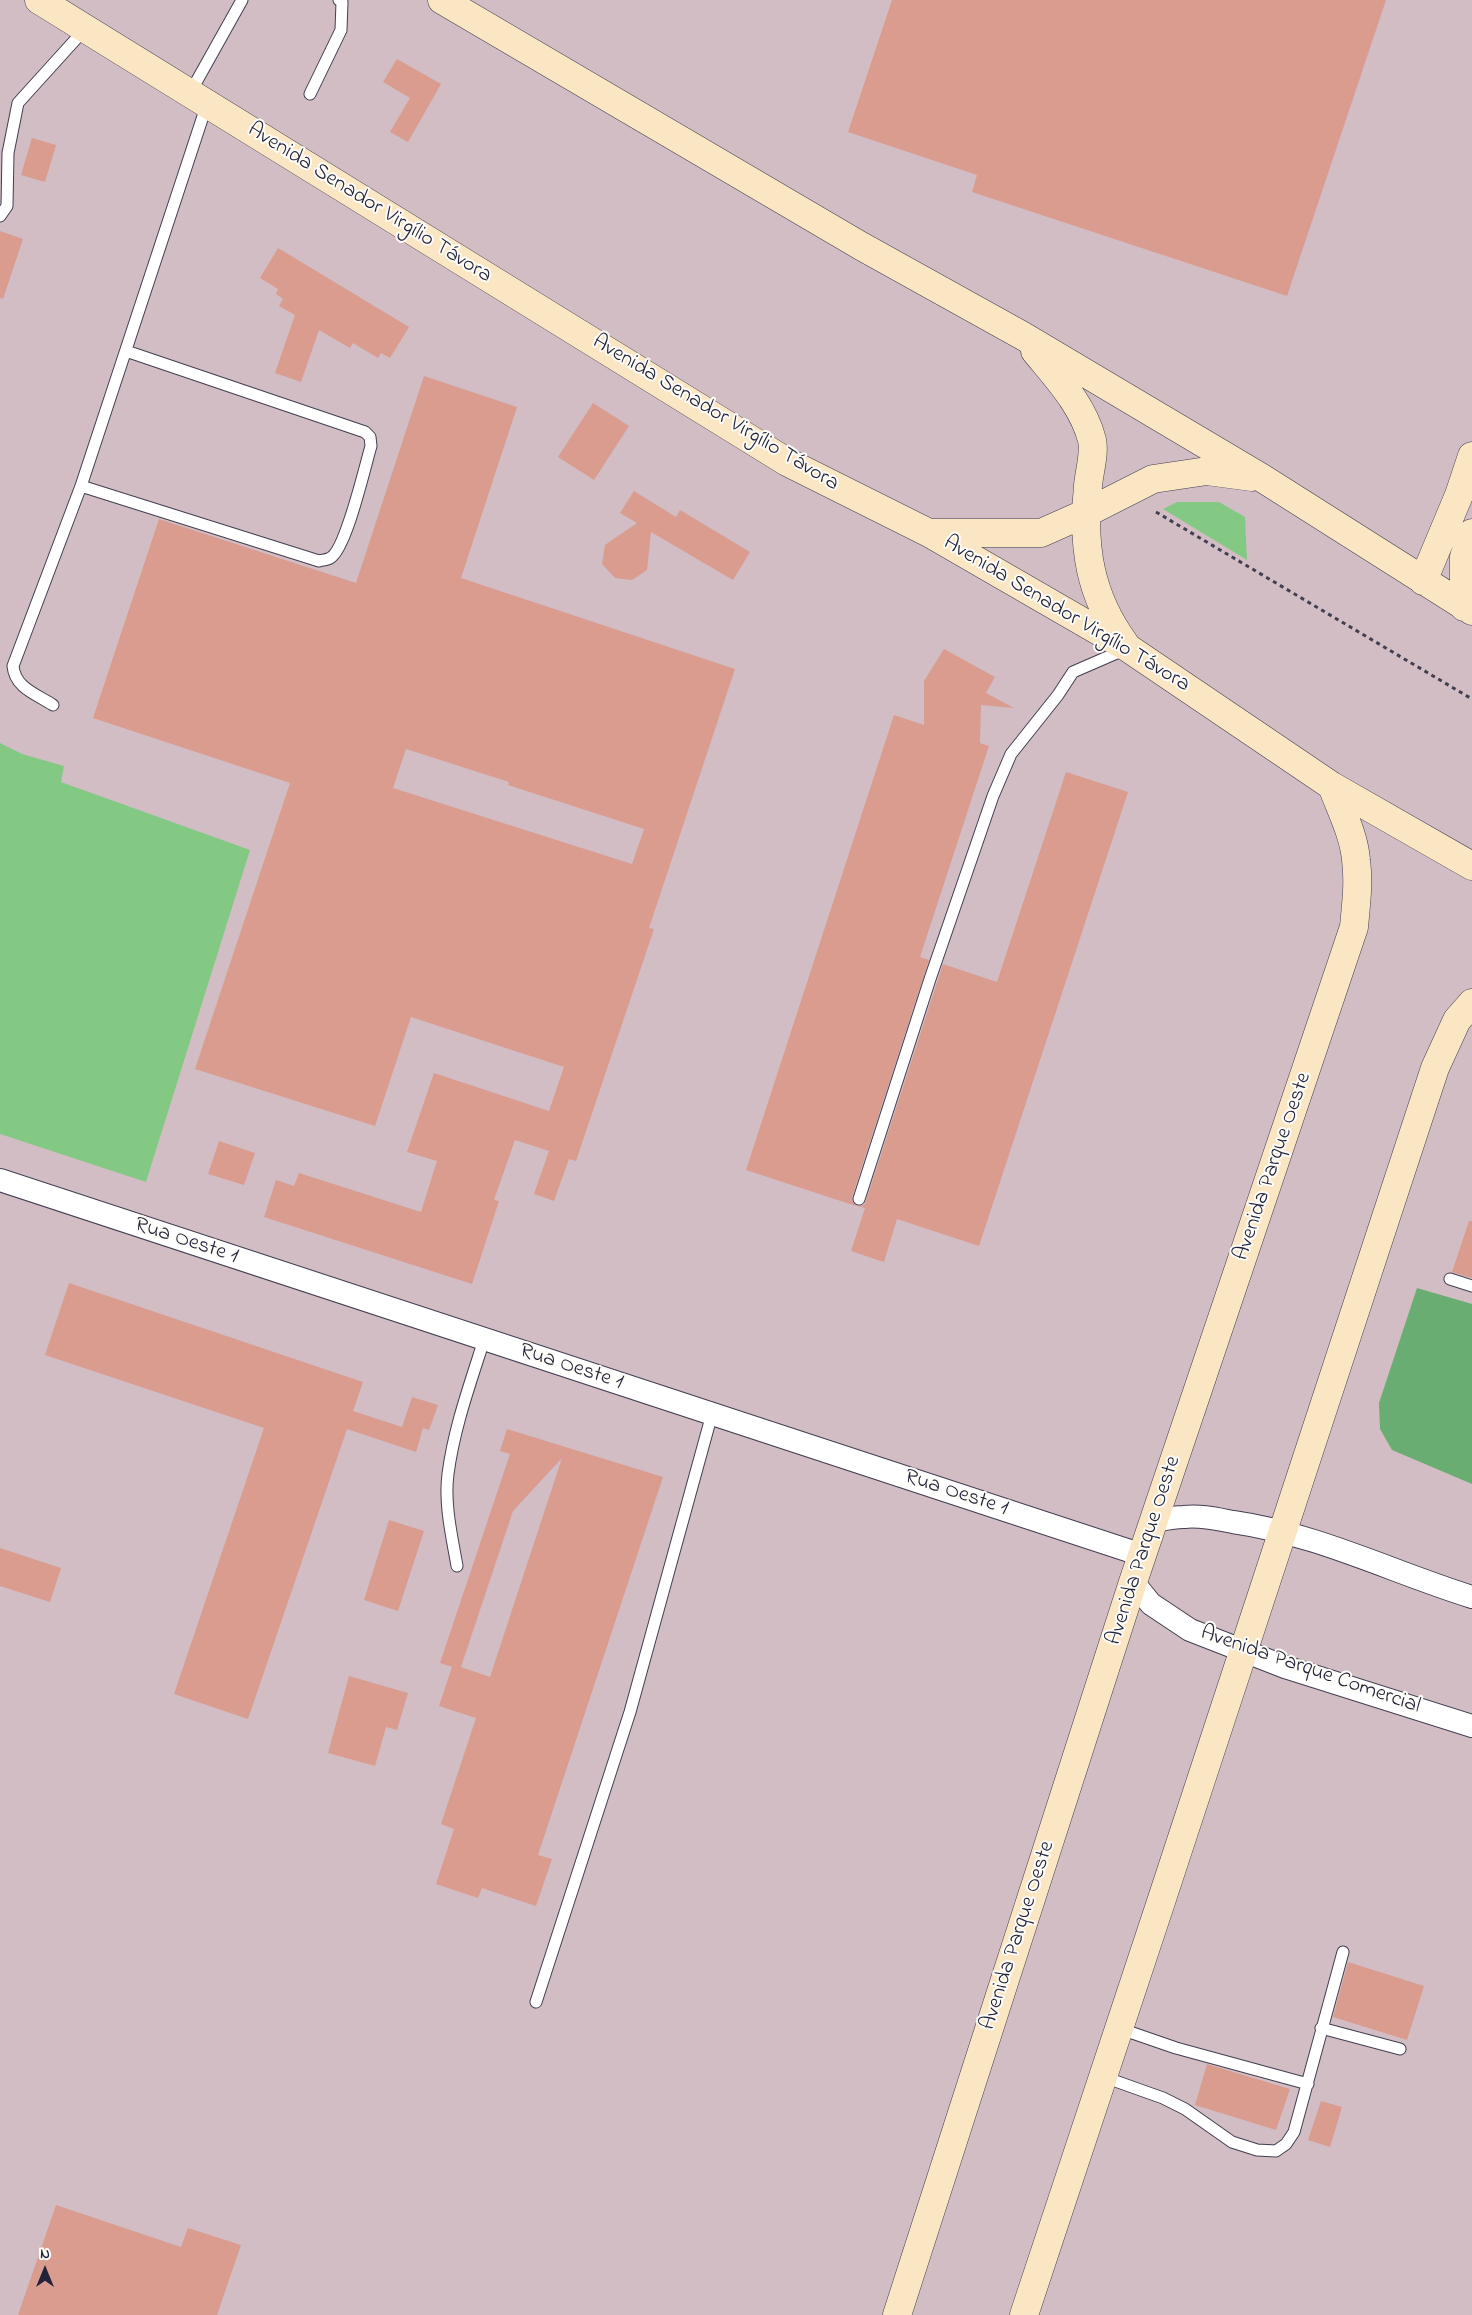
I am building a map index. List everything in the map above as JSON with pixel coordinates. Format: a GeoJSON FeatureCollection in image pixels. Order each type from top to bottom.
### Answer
{"type":"FeatureCollection","features":[{"type":"Feature","properties":{"kind":"street","name":"Avenida Senador Virgílio Távora"},"geometry":{"type":"LineString","coordinates":[[39,0],[787,462],[929,533],[1128,648],[1332,786],[1472,866]]}},
{"type":"Feature","properties":{"kind":"street"},"geometry":{"type":"LineString","coordinates":[[442,0],[861,246],[1024,336],[1262,478],[1468,609]]}},
{"type":"Feature","properties":{"kind":"street"},"geometry":{"type":"LineString","coordinates":[[1024,336],[1073,398],[1092,442],[1086,513],[1087,547],[1093,585],[1112,627],[1128,648]]}},
{"type":"Feature","properties":{"kind":"street"},"geometry":{"type":"LineString","coordinates":[[1423,581],[1459,495],[1472,456]]}},
{"type":"Feature","properties":{"kind":"street"},"geometry":{"type":"LineString","coordinates":[[929,533],[1041,533],[1086,513],[1153,479],[1207,472],[1262,478]]}},
{"type":"Feature","properties":{"kind":"street"},"geometry":{"type":"LineString","coordinates":[[1468,609],[1464,557],[1472,534]]}},
{"type":"Feature","properties":{"kind":"street","name":"Avenida Parque Oeste"},"geometry":{"type":"LineString","coordinates":[[897,2315],[1142,1555],[1354,927],[1358,894],[1356,859],[1350,832],[1332,786]]}},
{"type":"Feature","properties":{"kind":"street"},"geometry":{"type":"LineString","coordinates":[[1024,2315],[1435,1068],[1457,1020],[1472,1003]]}},
{"type":"Feature","properties":{"kind":"street","name":"Rua Oeste 1"},"geometry":{"type":"LineString","coordinates":[[0,1180],[1142,1555]]}},
{"type":"Feature","properties":{"kind":"street"},"geometry":{"type":"LineString","coordinates":[[1154,1521],[1185,1516],[1212,1518],[1281,1531],[1334,1546],[1434,1585],[1472,1597]]}},
{"type":"Feature","properties":{"kind":"street","name":"Avenida Parque Comercial"},"geometry":{"type":"LineString","coordinates":[[1134,1582],[1151,1604],[1190,1630],[1285,1667],[1472,1726]]}},
{"type":"Feature","properties":{"kind":"lane"},"geometry":{"type":"LineString","coordinates":[[53,705],[18,683],[14,676],[13,666],[80,486],[126,351],[198,99],[242,0]]}},
{"type":"Feature","properties":{"kind":"lane"},"geometry":{"type":"LineString","coordinates":[[310,94],[341,30],[342,2],[339,0]]}},
{"type":"Feature","properties":{"kind":"lane"},"geometry":{"type":"LineString","coordinates":[[0,216],[7,206],[8,153],[18,103],[86,29]]}},
{"type":"Feature","properties":{"kind":"lane"},"geometry":{"type":"LineString","coordinates":[[80,486],[319,561],[331,558],[339,549],[347,530],[371,446],[370,437],[365,432],[126,351]]}},
{"type":"Feature","properties":{"kind":"lane"},"geometry":{"type":"LineString","coordinates":[[859,1199],[930,979],[992,796],[1011,754],[1058,695],[1072,672],[1128,648]]}},
{"type":"Feature","properties":{"kind":"lane"},"geometry":{"type":"LineString","coordinates":[[1450,1279],[1472,1286]]}},
{"type":"Feature","properties":{"kind":"lane"},"geometry":{"type":"LineString","coordinates":[[457,1566],[449,1515],[448,1476],[459,1419],[484,1340]]}},
{"type":"Feature","properties":{"kind":"lane"},"geometry":{"type":"LineString","coordinates":[[536,2002],[630,1712],[712,1414]]}},
{"type":"Feature","properties":{"kind":"lane"},"geometry":{"type":"LineString","coordinates":[[1104,2077],[1163,2098],[1177,2105],[1232,2142],[1257,2150],[1276,2151],[1286,2144],[1294,2132],[1343,1952]]}},
{"type":"Feature","properties":{"kind":"lane"},"geometry":{"type":"LineString","coordinates":[[1118,2028],[1176,2048],[1308,2084]]}},
{"type":"Feature","properties":{"kind":"lane"},"geometry":{"type":"LineString","coordinates":[[1321,2028],[1400,2049]]}},
{"type":"Feature","properties":{"kind":"path"},"geometry":{"type":"LineString","coordinates":[[1156,512],[1472,699]]}},
{"type":"Feature","properties":{"kind":"shaded area"},"geometry":{"type":"Polygon","coordinates":[[[0,0],[1472,0],[1472,2315],[0,2315],[0,0]]]}},
{"type":"Feature","properties":{"kind":"green space"},"geometry":{"type":"Polygon","coordinates":[[[1177,502],[1219,502],[1245,517],[1247,560],[1163,509],[1177,502]]]}},
{"type":"Feature","properties":{"kind":"green space"},"geometry":{"type":"Polygon","coordinates":[[[0,743],[22,754],[64,766],[61,782],[250,850],[146,1182],[0,1134],[0,743]]]}},
{"type":"Feature","properties":{"kind":"green space"},"geometry":{"type":"Polygon","coordinates":[[[1417,1288],[1472,1304],[1472,1484],[1392,1450],[1380,1429],[1379,1403],[1417,1288]]]}},
{"type":"Feature","properties":{"kind":"building"},"geometry":{"type":"Polygon","coordinates":[[[892,0],[1386,0],[1287,296],[972,192],[977,175],[848,132],[892,0]]]}},
{"type":"Feature","properties":{"kind":"building"},"geometry":{"type":"Polygon","coordinates":[[[397,59],[441,84],[408,142],[390,132],[410,98],[383,82],[397,59]]]}},
{"type":"Feature","properties":{"kind":"building"},"geometry":{"type":"Polygon","coordinates":[[[32,138],[56,145],[45,182],[21,175],[32,138]]]}},
{"type":"Feature","properties":{"kind":"building"},"geometry":{"type":"Polygon","coordinates":[[[0,231],[23,239],[3,299],[0,298],[0,231]]]}},
{"type":"Feature","properties":{"kind":"building"},"geometry":{"type":"Polygon","coordinates":[[[278,248],[409,327],[390,358],[381,353],[378,358],[353,343],[350,348],[319,330],[301,382],[275,373],[295,315],[279,306],[283,299],[276,294],[278,289],[260,278],[278,248]]]}},
{"type":"Feature","properties":{"kind":"building"},"geometry":{"type":"Polygon","coordinates":[[[424,376],[517,407],[461,578],[735,669],[649,928],[654,929],[576,1161],[569,1159],[554,1201],[534,1194],[549,1151],[515,1140],[494,1200],[499,1201],[472,1284],[264,1217],[276,1180],[294,1186],[299,1173],[421,1212],[437,1161],[407,1152],[434,1073],[549,1111],[564,1067],[411,1017],[375,1126],[195,1069],[290,783],[93,718],[159,519],[356,583],[424,376]],[[406,749],[393,788],[632,864],[644,829],[508,785],[509,782],[406,749]]]}},
{"type":"Feature","properties":{"kind":"building"},"geometry":{"type":"Polygon","coordinates":[[[593,403],[629,426],[594,480],[558,457],[593,403]]]}},
{"type":"Feature","properties":{"kind":"building"},"geometry":{"type":"Polygon","coordinates":[[[634,491],[676,517],[680,510],[750,552],[733,580],[651,532],[647,570],[632,580],[615,578],[602,564],[605,545],[637,523],[620,513],[634,491]]]}},
{"type":"Feature","properties":{"kind":"building"},"geometry":{"type":"Polygon","coordinates":[[[944,649],[995,677],[986,693],[1014,708],[981,705],[980,743],[989,746],[920,957],[929,960],[852,1197],[852,1201],[856,1206],[746,1170],[894,715],[924,725],[924,681],[944,649]]]}},
{"type":"Feature","properties":{"kind":"building"},"geometry":{"type":"Polygon","coordinates":[[[1066,772],[1128,792],[979,1246],[897,1219],[884,1262],[851,1251],[865,1208],[858,1206],[864,1205],[866,1201],[943,964],[997,982],[1066,772]]]}},
{"type":"Feature","properties":{"kind":"building"},"geometry":{"type":"Polygon","coordinates":[[[219,1141],[255,1153],[244,1185],[208,1174],[219,1141]]]}},
{"type":"Feature","properties":{"kind":"building"},"geometry":{"type":"Polygon","coordinates":[[[1469,1221],[1472,1221],[1472,1278],[1452,1272],[1469,1221]]]}},
{"type":"Feature","properties":{"kind":"building"},"geometry":{"type":"Polygon","coordinates":[[[69,1283],[363,1382],[353,1411],[402,1427],[412,1397],[438,1405],[429,1430],[423,1428],[416,1452],[347,1429],[248,1719],[174,1694],[264,1428],[45,1355],[69,1283]]]}},
{"type":"Feature","properties":{"kind":"building"},"geometry":{"type":"Polygon","coordinates":[[[507,1429],[663,1477],[538,1855],[552,1859],[536,1906],[482,1888],[478,1898],[436,1884],[454,1829],[441,1824],[476,1718],[439,1706],[452,1667],[440,1663],[510,1454],[500,1451],[507,1429]],[[562,1458],[513,1511],[461,1667],[490,1677],[562,1458]]]}},
{"type":"Feature","properties":{"kind":"building"},"geometry":{"type":"Polygon","coordinates":[[[389,1520],[424,1531],[398,1611],[364,1600],[389,1520]]]}},
{"type":"Feature","properties":{"kind":"building"},"geometry":{"type":"Polygon","coordinates":[[[0,1548],[61,1568],[50,1602],[0,1586],[0,1548]]]}},
{"type":"Feature","properties":{"kind":"building"},"geometry":{"type":"Polygon","coordinates":[[[349,1676],[408,1693],[397,1730],[386,1727],[375,1766],[328,1753],[349,1676]]]}},
{"type":"Feature","properties":{"kind":"building"},"geometry":{"type":"Polygon","coordinates":[[[1348,1962],[1424,1986],[1407,2040],[1333,2017],[1348,1962]]]}},
{"type":"Feature","properties":{"kind":"building"},"geometry":{"type":"Polygon","coordinates":[[[1207,2064],[1290,2089],[1276,2130],[1195,2105],[1207,2064]]]}},
{"type":"Feature","properties":{"kind":"building"},"geometry":{"type":"Polygon","coordinates":[[[1321,2101],[1342,2107],[1330,2147],[1308,2140],[1321,2101]]]}},
{"type":"Feature","properties":{"kind":"building"},"geometry":{"type":"Polygon","coordinates":[[[56,2205],[181,2247],[188,2228],[241,2245],[217,2315],[18,2315],[56,2205]]]}}]}
